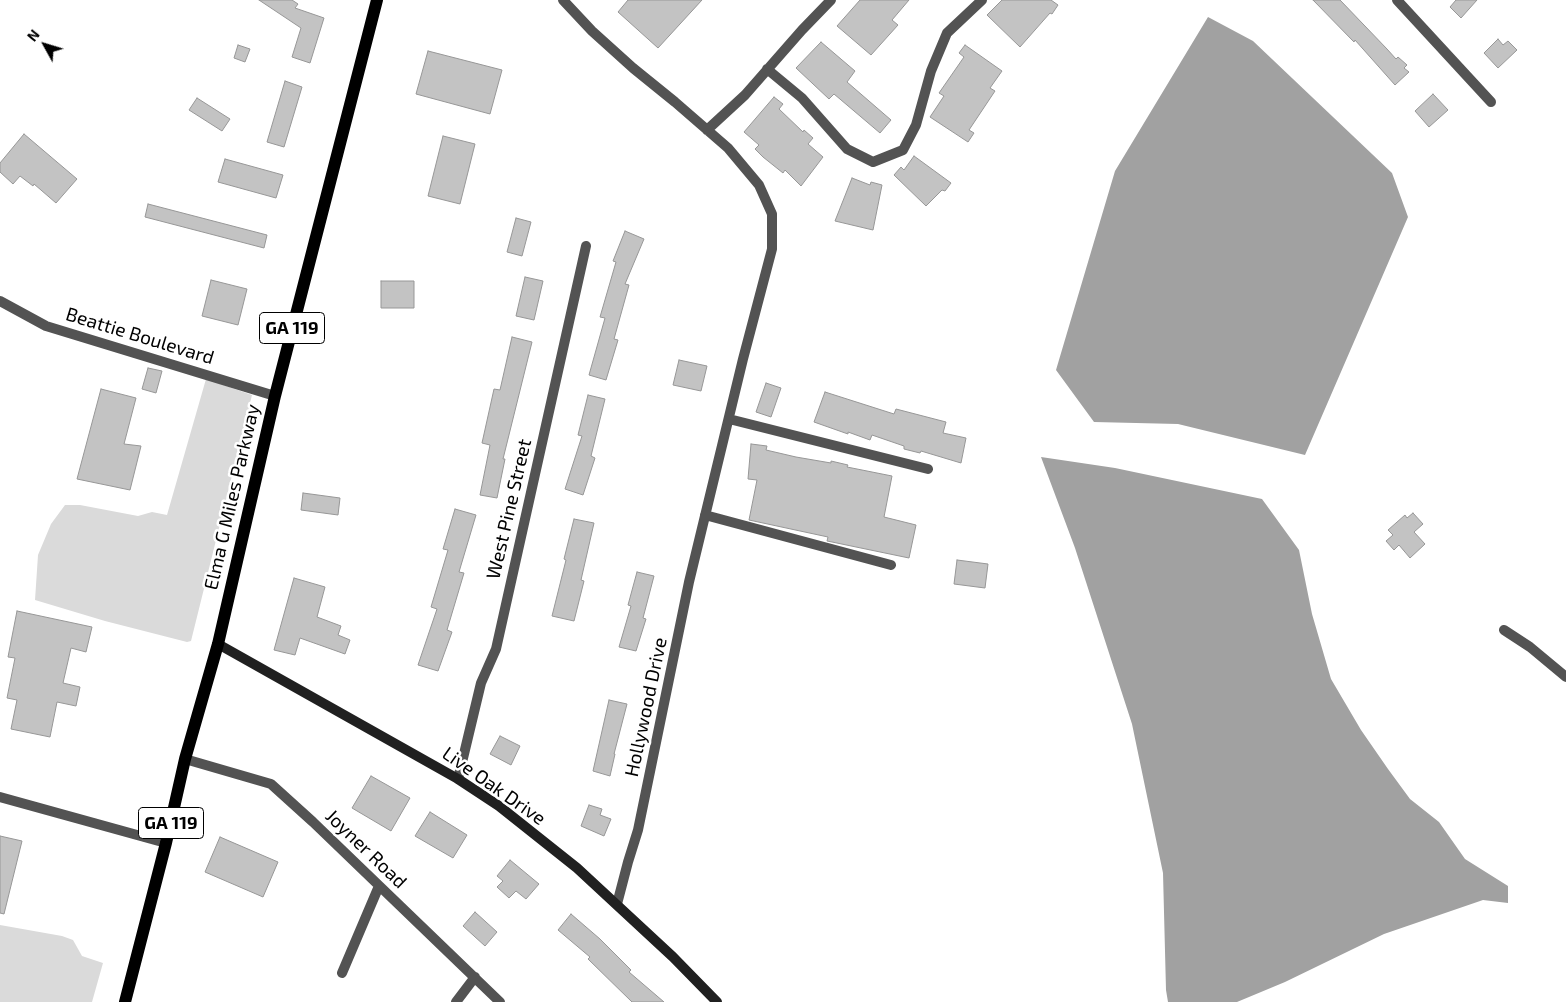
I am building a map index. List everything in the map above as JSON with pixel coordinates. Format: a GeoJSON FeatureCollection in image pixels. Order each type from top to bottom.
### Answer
{"type":"FeatureCollection","features":[{"type":"Feature","properties":{"kind":"main road","name":"Elma G Miles Parkway"},"geometry":{"type":"LineString","coordinates":[[125,1002],[186,759],[218,644],[275,396],[377,0]]}},
{"type":"Feature","properties":{"kind":"street","name":"Hollywood Drive"},"geometry":{"type":"LineString","coordinates":[[563,0],[592,31],[632,68],[728,148],[759,184],[772,214],[772,249],[728,419],[689,582],[638,830],[617,904]]}},
{"type":"Feature","properties":{"kind":"street"},"geometry":{"type":"LineString","coordinates":[[707,130],[745,95],[831,0]]}},
{"type":"Feature","properties":{"kind":"street"},"geometry":{"type":"LineString","coordinates":[[767,70],[802,98],[847,149],[873,162],[903,150],[916,125],[931,71],[947,33],[982,0]]}},
{"type":"Feature","properties":{"kind":"street"},"geometry":{"type":"LineString","coordinates":[[1403,2],[1492,102]]}},
{"type":"Feature","properties":{"kind":"street","name":"West Pine Street"},"geometry":{"type":"LineString","coordinates":[[458,778],[481,683],[496,649],[586,246]]}},
{"type":"Feature","properties":{"kind":"street","name":"Beattie Boulevard"},"geometry":{"type":"LineString","coordinates":[[0,301],[46,326],[275,396]]}},
{"type":"Feature","properties":{"kind":"street"},"geometry":{"type":"LineString","coordinates":[[728,419],[928,469]]}},
{"type":"Feature","properties":{"kind":"street"},"geometry":{"type":"LineString","coordinates":[[705,515],[891,565]]}},
{"type":"Feature","properties":{"kind":"street"},"geometry":{"type":"LineString","coordinates":[[1504,630],[1530,647],[1566,677]]}},
{"type":"Feature","properties":{"kind":"street","name":"Live Oak Drive"},"geometry":{"type":"LineString","coordinates":[[218,644],[458,778],[518,820],[577,868],[617,904],[717,1002]]}},
{"type":"Feature","properties":{"kind":"street","name":"Joyner Road"},"geometry":{"type":"LineString","coordinates":[[186,759],[270,784],[313,822],[500,1002]]}},
{"type":"Feature","properties":{"kind":"street"},"geometry":{"type":"LineString","coordinates":[[0,797],[166,843]]}},
{"type":"Feature","properties":{"kind":"street"},"geometry":{"type":"LineString","coordinates":[[342,973],[378,886]]}},
{"type":"Feature","properties":{"kind":"street"},"geometry":{"type":"LineString","coordinates":[[456,1002],[475,977]]}},
{"type":"Feature","properties":{"kind":"shaded area"},"geometry":{"type":"Polygon","coordinates":[[[1208,17],[1253,41],[1392,173],[1408,217],[1305,455],[1178,424],[1094,422],[1056,370],[1115,171],[1208,17]]]}},
{"type":"Feature","properties":{"kind":"shaded area"},"geometry":{"type":"Polygon","coordinates":[[[206,379],[252,395],[191,641],[187,642],[105,621],[35,600],[38,555],[51,524],[65,505],[80,505],[138,516],[152,512],[167,515],[206,379]]]}},
{"type":"Feature","properties":{"kind":"shaded area"},"geometry":{"type":"Polygon","coordinates":[[[1041,457],[1115,468],[1262,499],[1299,550],[1312,614],[1331,679],[1361,730],[1410,799],[1439,822],[1465,859],[1508,886],[1508,903],[1483,900],[1384,934],[1285,982],[1237,1002],[1168,1002],[1166,990],[1163,873],[1132,724],[1075,548],[1041,457]]]}},
{"type":"Feature","properties":{"kind":"shaded area"},"geometry":{"type":"Polygon","coordinates":[[[0,925],[62,936],[73,940],[82,956],[103,963],[92,1002],[0,1002],[0,925]]]}},
{"type":"Feature","properties":{"kind":"building"},"geometry":{"type":"Polygon","coordinates":[[[259,0],[292,0],[298,4],[295,8],[324,18],[310,63],[292,57],[301,28],[259,0]]]}},
{"type":"Feature","properties":{"kind":"building"},"geometry":{"type":"Polygon","coordinates":[[[628,0],[702,0],[658,48],[618,12],[628,0]]]}},
{"type":"Feature","properties":{"kind":"building"},"geometry":{"type":"Polygon","coordinates":[[[860,0],[909,0],[892,20],[898,25],[871,55],[837,26],[860,0]]]}},
{"type":"Feature","properties":{"kind":"building"},"geometry":{"type":"Polygon","coordinates":[[[1002,0],[1051,0],[1058,5],[1052,14],[1050,13],[1020,47],[987,15],[1002,0]]]}},
{"type":"Feature","properties":{"kind":"building"},"geometry":{"type":"Polygon","coordinates":[[[1313,0],[1340,0],[1396,59],[1398,57],[1407,65],[1404,68],[1409,72],[1395,85],[1355,40],[1354,42],[1313,0]]]}},
{"type":"Feature","properties":{"kind":"building"},"geometry":{"type":"Polygon","coordinates":[[[1456,0],[1477,0],[1461,18],[1450,7],[1456,0]]]}},
{"type":"Feature","properties":{"kind":"building"},"geometry":{"type":"Polygon","coordinates":[[[1498,39],[1503,45],[1508,41],[1517,50],[1498,68],[1484,53],[1498,39]]]}},
{"type":"Feature","properties":{"kind":"building"},"geometry":{"type":"Polygon","coordinates":[[[821,42],[855,71],[847,82],[891,120],[880,133],[834,94],[829,99],[796,68],[821,42]]]}},
{"type":"Feature","properties":{"kind":"building"},"geometry":{"type":"Polygon","coordinates":[[[238,45],[250,49],[245,62],[234,58],[238,45]]]}},
{"type":"Feature","properties":{"kind":"building"},"geometry":{"type":"Polygon","coordinates":[[[965,45],[1002,71],[990,88],[995,91],[969,130],[974,133],[968,142],[930,117],[944,96],[939,93],[964,57],[959,53],[965,45]]]}},
{"type":"Feature","properties":{"kind":"building"},"geometry":{"type":"Polygon","coordinates":[[[428,51],[502,70],[490,114],[416,94],[428,51]]]}},
{"type":"Feature","properties":{"kind":"building"},"geometry":{"type":"Polygon","coordinates":[[[285,81],[302,87],[284,147],[267,142],[285,81]]]}},
{"type":"Feature","properties":{"kind":"building"},"geometry":{"type":"Polygon","coordinates":[[[1433,94],[1448,110],[1429,127],[1415,111],[1433,94]]]}},
{"type":"Feature","properties":{"kind":"building"},"geometry":{"type":"Polygon","coordinates":[[[774,97],[783,104],[779,109],[803,132],[804,130],[813,138],[808,144],[823,157],[801,186],[785,170],[783,173],[763,157],[755,149],[759,145],[744,132],[774,97]]]}},
{"type":"Feature","properties":{"kind":"building"},"geometry":{"type":"Polygon","coordinates":[[[197,98],[230,119],[222,131],[189,110],[197,98]]]}},
{"type":"Feature","properties":{"kind":"building"},"geometry":{"type":"Polygon","coordinates":[[[24,134],[77,179],[56,203],[34,184],[33,186],[20,176],[13,184],[0,172],[0,163],[24,134]]]}},
{"type":"Feature","properties":{"kind":"building"},"geometry":{"type":"Polygon","coordinates":[[[443,136],[475,144],[460,204],[428,196],[443,136]]]}},
{"type":"Feature","properties":{"kind":"building"},"geometry":{"type":"Polygon","coordinates":[[[914,156],[951,183],[945,191],[942,190],[926,206],[894,175],[901,167],[904,170],[914,156]]]}},
{"type":"Feature","properties":{"kind":"building"},"geometry":{"type":"Polygon","coordinates":[[[225,159],[283,175],[276,198],[218,182],[225,159]]]}},
{"type":"Feature","properties":{"kind":"building"},"geometry":{"type":"Polygon","coordinates":[[[852,178],[870,185],[871,182],[882,185],[873,230],[835,221],[852,178]]]}},
{"type":"Feature","properties":{"kind":"building"},"geometry":{"type":"Polygon","coordinates":[[[148,204],[267,235],[264,248],[145,217],[148,204]]]}},
{"type":"Feature","properties":{"kind":"building"},"geometry":{"type":"Polygon","coordinates":[[[516,218],[531,222],[522,256],[507,252],[516,218]]]}},
{"type":"Feature","properties":{"kind":"building"},"geometry":{"type":"Polygon","coordinates":[[[625,231],[644,239],[625,284],[629,285],[614,339],[618,340],[606,380],[589,375],[605,318],[600,317],[616,262],[613,261],[625,231]]]}},
{"type":"Feature","properties":{"kind":"building"},"geometry":{"type":"Polygon","coordinates":[[[525,277],[543,281],[534,320],[516,316],[525,277]]]}},
{"type":"Feature","properties":{"kind":"building"},"geometry":{"type":"Polygon","coordinates":[[[211,280],[247,289],[238,325],[202,316],[211,280]]]}},
{"type":"Feature","properties":{"kind":"building"},"geometry":{"type":"Polygon","coordinates":[[[381,281],[414,281],[414,308],[381,308],[381,281]]]}},
{"type":"Feature","properties":{"kind":"building"},"geometry":{"type":"Polygon","coordinates":[[[512,337],[532,342],[503,459],[505,459],[497,498],[480,495],[490,445],[482,443],[494,389],[500,390],[512,337]]]}},
{"type":"Feature","properties":{"kind":"building"},"geometry":{"type":"Polygon","coordinates":[[[679,360],[707,366],[701,391],[673,385],[679,360]]]}},
{"type":"Feature","properties":{"kind":"building"},"geometry":{"type":"Polygon","coordinates":[[[148,368],[162,371],[156,393],[142,389],[148,368]]]}},
{"type":"Feature","properties":{"kind":"building"},"geometry":{"type":"Polygon","coordinates":[[[766,383],[781,388],[771,417],[756,412],[766,383]]]}},
{"type":"Feature","properties":{"kind":"building"},"geometry":{"type":"Polygon","coordinates":[[[101,389],[136,398],[124,444],[141,446],[130,490],[77,479],[101,389]]]}},
{"type":"Feature","properties":{"kind":"building"},"geometry":{"type":"Polygon","coordinates":[[[825,392],[894,414],[896,409],[946,422],[943,433],[966,438],[961,463],[921,451],[920,453],[904,449],[904,446],[872,435],[870,440],[814,422],[825,392]]]}},
{"type":"Feature","properties":{"kind":"building"},"geometry":{"type":"Polygon","coordinates":[[[588,395],[605,399],[591,456],[595,458],[583,495],[565,489],[582,436],[578,435],[588,395]]]}},
{"type":"Feature","properties":{"kind":"building"},"geometry":{"type":"Polygon","coordinates":[[[751,444],[767,446],[766,450],[796,457],[831,463],[831,461],[848,465],[847,467],[892,476],[884,517],[916,525],[909,558],[827,541],[828,537],[749,520],[757,480],[748,479],[751,444]]]}},
{"type":"Feature","properties":{"kind":"building"},"geometry":{"type":"Polygon","coordinates":[[[303,493],[340,498],[338,515],[301,510],[303,493]]]}},
{"type":"Feature","properties":{"kind":"building"},"geometry":{"type":"Polygon","coordinates":[[[455,509],[476,515],[459,572],[464,573],[447,630],[452,632],[438,671],[418,665],[437,609],[431,607],[448,550],[443,549],[455,509]]]}},
{"type":"Feature","properties":{"kind":"building"},"geometry":{"type":"Polygon","coordinates":[[[1413,513],[1423,524],[1414,532],[1425,544],[1410,558],[1399,545],[1394,550],[1386,541],[1393,535],[1388,530],[1405,515],[1407,518],[1413,513]]]}},
{"type":"Feature","properties":{"kind":"building"},"geometry":{"type":"Polygon","coordinates":[[[574,519],[594,523],[581,580],[584,581],[574,621],[552,616],[574,519]]]}},
{"type":"Feature","properties":{"kind":"building"},"geometry":{"type":"Polygon","coordinates":[[[957,560],[988,564],[985,588],[954,584],[957,560]]]}},
{"type":"Feature","properties":{"kind":"building"},"geometry":{"type":"Polygon","coordinates":[[[637,572],[654,576],[643,618],[646,619],[636,651],[619,647],[631,606],[628,605],[637,572]]]}},
{"type":"Feature","properties":{"kind":"building"},"geometry":{"type":"Polygon","coordinates":[[[294,578],[325,587],[317,617],[341,626],[338,635],[350,640],[345,654],[300,638],[295,655],[274,650],[294,578]]]}},
{"type":"Feature","properties":{"kind":"building"},"geometry":{"type":"Polygon","coordinates":[[[17,611],[92,627],[86,652],[71,648],[63,683],[80,687],[76,706],[57,702],[50,737],[11,729],[17,700],[7,698],[15,658],[8,657],[17,611]]]}},
{"type":"Feature","properties":{"kind":"building"},"geometry":{"type":"Polygon","coordinates":[[[609,700],[627,704],[610,776],[593,771],[609,700]]]}},
{"type":"Feature","properties":{"kind":"building"},"geometry":{"type":"Polygon","coordinates":[[[500,736],[520,746],[511,765],[490,754],[500,736]]]}},
{"type":"Feature","properties":{"kind":"building"},"geometry":{"type":"Polygon","coordinates":[[[371,776],[410,798],[391,831],[352,808],[371,776]]]}},
{"type":"Feature","properties":{"kind":"building"},"geometry":{"type":"Polygon","coordinates":[[[589,805],[602,809],[600,815],[611,819],[604,836],[581,826],[589,805]]]}},
{"type":"Feature","properties":{"kind":"building"},"geometry":{"type":"Polygon","coordinates":[[[430,812],[467,835],[453,858],[415,836],[430,812]]]}},
{"type":"Feature","properties":{"kind":"building"},"geometry":{"type":"Polygon","coordinates":[[[0,836],[22,841],[4,914],[0,913],[0,836]]]}},
{"type":"Feature","properties":{"kind":"building"},"geometry":{"type":"Polygon","coordinates":[[[220,837],[278,862],[263,897],[205,872],[220,837]]]}},
{"type":"Feature","properties":{"kind":"building"},"geometry":{"type":"Polygon","coordinates":[[[510,860],[539,884],[526,899],[516,891],[509,898],[497,887],[503,881],[497,876],[510,860]]]}},
{"type":"Feature","properties":{"kind":"building"},"geometry":{"type":"Polygon","coordinates":[[[475,912],[497,932],[485,946],[463,926],[475,912]]]}},
{"type":"Feature","properties":{"kind":"building"},"geometry":{"type":"Polygon","coordinates":[[[571,914],[600,939],[631,970],[629,972],[664,1002],[632,1002],[588,959],[590,957],[558,930],[571,914]]]}}]}
